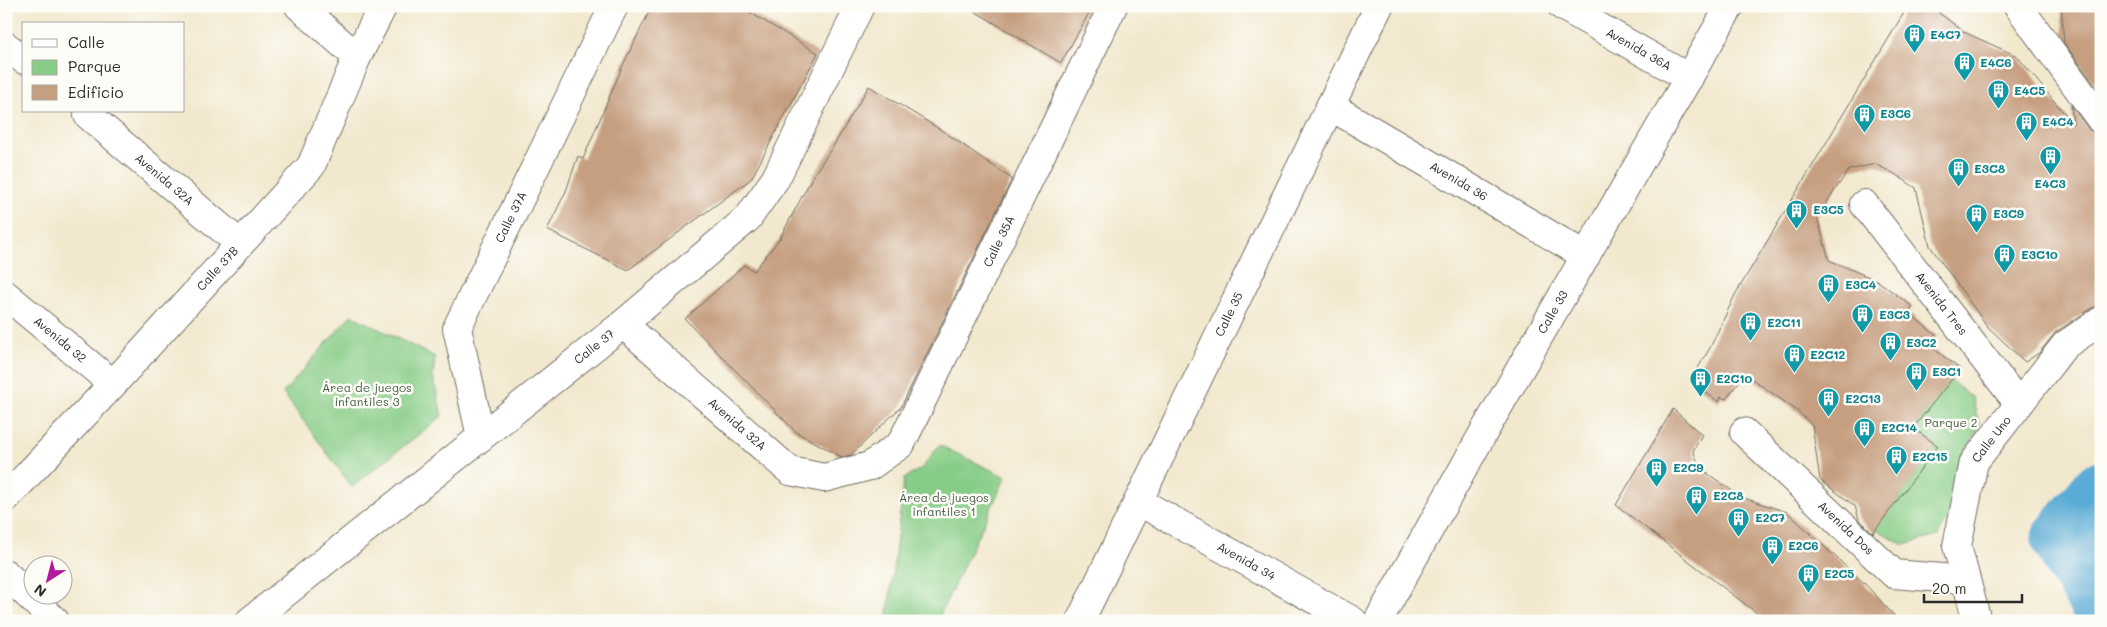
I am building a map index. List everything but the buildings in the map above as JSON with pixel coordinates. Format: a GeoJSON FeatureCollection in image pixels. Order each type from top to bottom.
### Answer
{"type":"FeatureCollection","features":[{"type":"Feature","properties":{"kind":"street"},"geometry":{"type":"LineString","coordinates":[[299,6],[357,57]]}},
{"type":"Feature","properties":{"kind":"street","name":"Calle 37B"},"geometry":{"type":"LineString","coordinates":[[6,498],[113,384],[311,166],[357,57],[383,6]]}},
{"type":"Feature","properties":{"kind":"street","name":"Calle 37A"},"geometry":{"type":"LineString","coordinates":[[481,437],[457,328],[614,6]]}},
{"type":"Feature","properties":{"kind":"street","name":"Calle 37"},"geometry":{"type":"LineString","coordinates":[[250,621],[623,324],[748,218],[763,200],[776,178],[860,6]]}},
{"type":"Feature","properties":{"kind":"street","name":"Calle 35A"},"geometry":{"type":"LineString","coordinates":[[870,466],[901,444],[1113,6]]}},
{"type":"Feature","properties":{"kind":"street","name":"Calle 35"},"geometry":{"type":"LineString","coordinates":[[1080,621],[1379,6]]}},
{"type":"Feature","properties":{"kind":"street","name":"Avenida 36A"},"geometry":{"type":"LineString","coordinates":[[1562,6],[1689,78]]}},
{"type":"Feature","properties":{"kind":"street","name":"Calle 33"},"geometry":{"type":"LineString","coordinates":[[1378,621],[1730,6]]}},
{"type":"Feature","properties":{"kind":"street"},"geometry":{"type":"LineString","coordinates":[[2018,6],[2101,120]]}},
{"type":"Feature","properties":{"kind":"street"},"geometry":{"type":"LineString","coordinates":[[6,46],[22,58]]}},
{"type":"Feature","properties":{"kind":"street","name":"Avenida 36"},"geometry":{"type":"LineString","coordinates":[[1330,106],[1586,256]]}},
{"type":"Feature","properties":{"kind":"street","name":"Avenida 32A"},"geometry":{"type":"LineString","coordinates":[[88,114],[240,244]]}},
{"type":"Feature","properties":{"kind":"street","name":"Avenida Tres"},"geometry":{"type":"LineString","coordinates":[[1864,204],[2019,404]]}},
{"type":"Feature","properties":{"kind":"street","name":"Avenida 32"},"geometry":{"type":"LineString","coordinates":[[6,295],[113,384]]}},
{"type":"Feature","properties":{"kind":"street","name":"Calle Uno"},"geometry":{"type":"LineString","coordinates":[[1978,621],[1957,546],[1974,462],[2065,345],[2101,321]]}},
{"type":"Feature","properties":{"kind":"street","name":"Avenida 32A"},"geometry":{"type":"LineString","coordinates":[[623,324],[790,471],[824,478],[870,466]]}},
{"type":"Feature","properties":{"kind":"street","name":"Avenida Dos"},"geometry":{"type":"LineString","coordinates":[[1744,432],[1894,574],[1966,580]]}},
{"type":"Feature","properties":{"kind":"street","name":"Avenida 34"},"geometry":{"type":"LineString","coordinates":[[1138,501],[1353,621]]}},
{"type":"Feature","properties":{"kind":"street"},"geometry":{"type":"LineString","coordinates":[[6,574],[55,621]]}},
{"type":"Feature","properties":{"kind":"green space","name":"Área de juegos infantiles 3"},"geometry":{"type":"Polygon","coordinates":[[[351,315],[435,357],[433,376],[442,416],[352,487],[283,393],[351,315]]]}},
{"type":"Feature","properties":{"kind":"green space","name":"Parque 2"},"geometry":{"type":"Polygon","coordinates":[[[1950,380],[1972,397],[1980,427],[1957,465],[1953,480],[1953,509],[1938,536],[1904,545],[1876,529],[1937,446],[1913,428],[1950,380]]]}},
{"type":"Feature","properties":{"kind":"green space","name":"Área de juegos infantiles 1"},"geometry":{"type":"Polygon","coordinates":[[[939,445],[1006,477],[937,621],[887,621],[904,479],[923,467],[939,445]]]}},
{"type":"Feature","properties":{"kind":"waterway"},"geometry":{"type":"LineString","coordinates":[[2101,490],[2061,539],[2101,607]]}},
{"type":"Feature","properties":{"kind":"place","name":"E4C7"},"geometry":{"type":"Point","coordinates":[1914,54]}},
{"type":"Feature","properties":{"kind":"place","name":"E4C6"},"geometry":{"type":"Point","coordinates":[1964,82]}},
{"type":"Feature","properties":{"kind":"place","name":"E4C5"},"geometry":{"type":"Point","coordinates":[1998,110]}},
{"type":"Feature","properties":{"kind":"place","name":"E3C6"},"geometry":{"type":"Point","coordinates":[1864,133]}},
{"type":"Feature","properties":{"kind":"place","name":"E4C4"},"geometry":{"type":"Point","coordinates":[2026,141]}},
{"type":"Feature","properties":{"kind":"place","name":"E4C3"},"geometry":{"type":"Point","coordinates":[2050,176]}},
{"type":"Feature","properties":{"kind":"place","name":"E3C8"},"geometry":{"type":"Point","coordinates":[1958,188]}},
{"type":"Feature","properties":{"kind":"place","name":"E3C5"},"geometry":{"type":"Point","coordinates":[1797,229]}},
{"type":"Feature","properties":{"kind":"place","name":"E3C9"},"geometry":{"type":"Point","coordinates":[1977,233]}},
{"type":"Feature","properties":{"kind":"place","name":"E3C10"},"geometry":{"type":"Point","coordinates":[2005,274]}},
{"type":"Feature","properties":{"kind":"place","name":"E3C4"},"geometry":{"type":"Point","coordinates":[1829,304]}},
{"type":"Feature","properties":{"kind":"place","name":"E3C3"},"geometry":{"type":"Point","coordinates":[1863,334]}},
{"type":"Feature","properties":{"kind":"place","name":"E2C11"},"geometry":{"type":"Point","coordinates":[1751,342]}},
{"type":"Feature","properties":{"kind":"place","name":"E3C2"},"geometry":{"type":"Point","coordinates":[1890,362]}},
{"type":"Feature","properties":{"kind":"place","name":"E2C12"},"geometry":{"type":"Point","coordinates":[1794,374]}},
{"type":"Feature","properties":{"kind":"place","name":"E3C1"},"geometry":{"type":"Point","coordinates":[1916,391]}},
{"type":"Feature","properties":{"kind":"place","name":"E2C10"},"geometry":{"type":"Point","coordinates":[1700,398]}},
{"type":"Feature","properties":{"kind":"place","name":"E2C13"},"geometry":{"type":"Point","coordinates":[1829,418]}},
{"type":"Feature","properties":{"kind":"place","name":"E2C14"},"geometry":{"type":"Point","coordinates":[1865,447]}},
{"type":"Feature","properties":{"kind":"place","name":"E2C15"},"geometry":{"type":"Point","coordinates":[1896,476]}},
{"type":"Feature","properties":{"kind":"place","name":"E2C9"},"geometry":{"type":"Point","coordinates":[1657,487]}},
{"type":"Feature","properties":{"kind":"place","name":"E2C8"},"geometry":{"type":"Point","coordinates":[1697,515]}},
{"type":"Feature","properties":{"kind":"place","name":"E2C7"},"geometry":{"type":"Point","coordinates":[1739,537]}},
{"type":"Feature","properties":{"kind":"place","name":"E2C6"},"geometry":{"type":"Point","coordinates":[1772,565]}},
{"type":"Feature","properties":{"kind":"place","name":"E2C5"},"geometry":{"type":"Point","coordinates":[1808,593]}}]}
